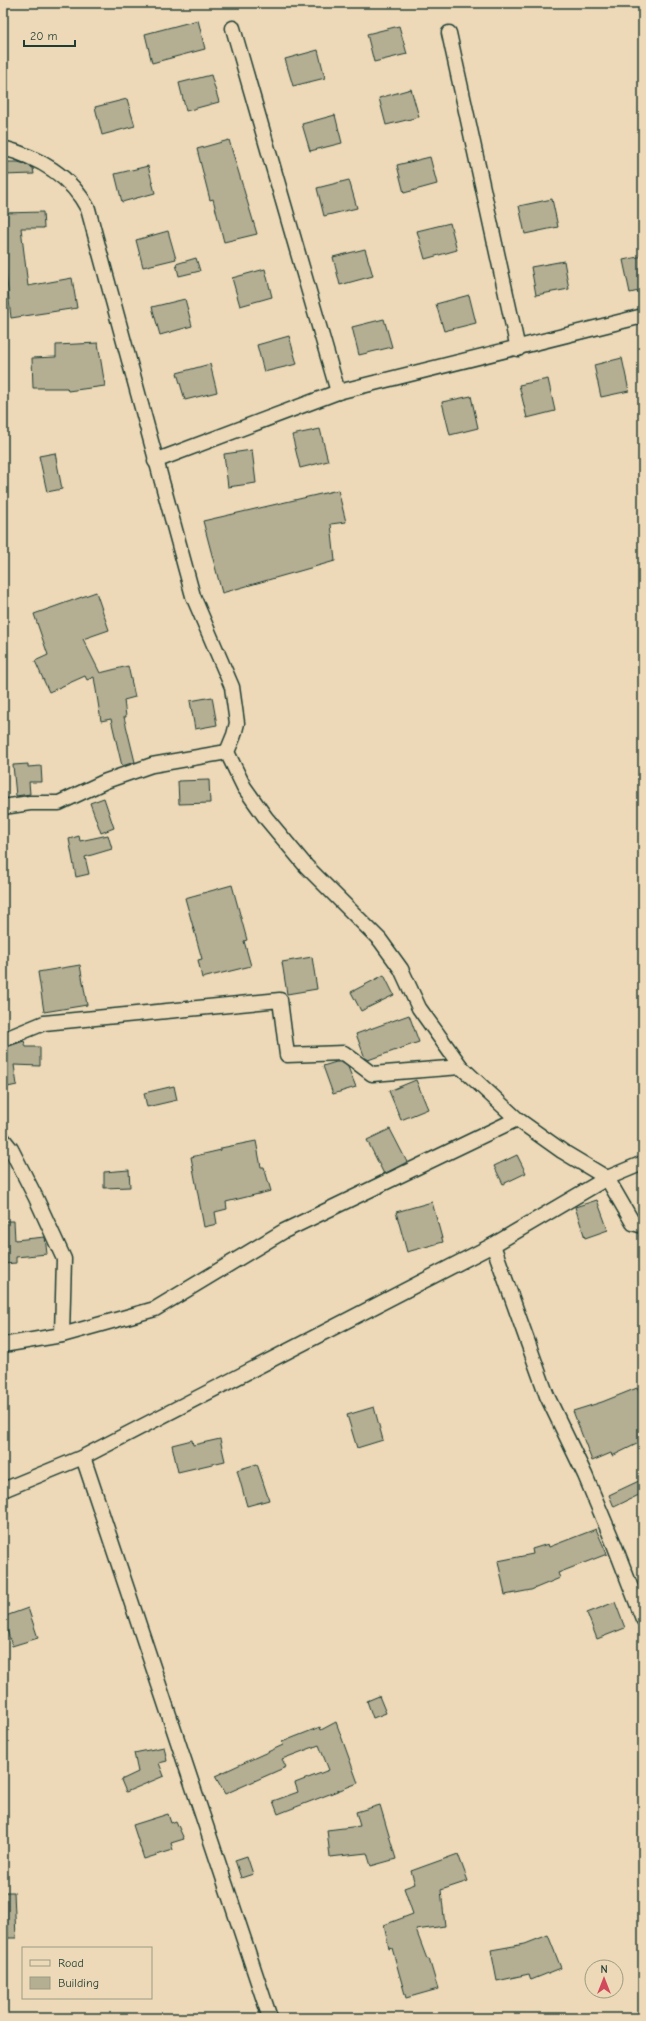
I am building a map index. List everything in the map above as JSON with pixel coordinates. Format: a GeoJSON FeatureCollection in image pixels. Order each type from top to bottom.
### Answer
{"type":"FeatureCollection","features":[{"type":"Feature","properties":{"kind":"street"},"geometry":{"type":"LineString","coordinates":[[233,28],[338,392]]}},
{"type":"Feature","properties":{"kind":"street"},"geometry":{"type":"LineString","coordinates":[[449,33],[518,349]]}},
{"type":"Feature","properties":{"kind":"street"},"geometry":{"type":"LineString","coordinates":[[3,148],[21,153],[64,177],[81,196],[88,209],[155,462],[193,596],[232,687],[237,723],[227,752],[244,787],[301,860],[380,940],[401,969],[419,1008],[460,1067],[517,1119],[562,1151],[607,1178],[633,1223],[643,1226]]}},
{"type":"Feature","properties":{"kind":"street"},"geometry":{"type":"LineString","coordinates":[[155,462],[338,392],[518,349],[643,316]]}},
{"type":"Feature","properties":{"kind":"street"},"geometry":{"type":"LineString","coordinates":[[3,808],[30,803],[59,803],[106,781],[152,765],[227,752]]}},
{"type":"Feature","properties":{"kind":"street"},"geometry":{"type":"LineString","coordinates":[[3,1040],[44,1023],[280,1000],[287,1055],[344,1053],[372,1074],[460,1067]]}},
{"type":"Feature","properties":{"kind":"street"},"geometry":{"type":"LineString","coordinates":[[3,1345],[62,1336],[155,1309],[284,1231],[517,1119]]}},
{"type":"Feature","properties":{"kind":"street"},"geometry":{"type":"LineString","coordinates":[[3,1139],[11,1149],[36,1198],[64,1259],[62,1336]]}},
{"type":"Feature","properties":{"kind":"street"},"geometry":{"type":"LineString","coordinates":[[3,1490],[83,1457],[493,1245],[607,1178],[643,1163]]}},
{"type":"Feature","properties":{"kind":"street"},"geometry":{"type":"LineString","coordinates":[[493,1245],[547,1396],[588,1482],[643,1619]]}},
{"type":"Feature","properties":{"kind":"street"},"geometry":{"type":"LineString","coordinates":[[83,1457],[270,2018]]}},
{"type":"Feature","properties":{"kind":"building"},"geometry":{"type":"Polygon","coordinates":[[[198,20],[205,49],[152,63],[145,34],[198,20]]]}},
{"type":"Feature","properties":{"kind":"building"},"geometry":{"type":"Polygon","coordinates":[[[399,26],[407,54],[374,62],[367,34],[399,26]]]}},
{"type":"Feature","properties":{"kind":"building"},"geometry":{"type":"Polygon","coordinates":[[[318,50],[325,78],[293,86],[285,59],[318,50]]]}},
{"type":"Feature","properties":{"kind":"building"},"geometry":{"type":"Polygon","coordinates":[[[211,75],[219,102],[186,111],[179,83],[211,75]]]}},
{"type":"Feature","properties":{"kind":"building"},"geometry":{"type":"Polygon","coordinates":[[[411,89],[419,117],[386,125],[379,98],[411,89]]]}},
{"type":"Feature","properties":{"kind":"building"},"geometry":{"type":"Polygon","coordinates":[[[127,99],[135,126],[102,135],[95,107],[127,99]]]}},
{"type":"Feature","properties":{"kind":"building"},"geometry":{"type":"Polygon","coordinates":[[[335,115],[342,143],[310,151],[302,124],[335,115]]]}},
{"type":"Feature","properties":{"kind":"building"},"geometry":{"type":"Polygon","coordinates":[[[229,140],[257,234],[224,242],[213,199],[210,200],[197,149],[229,140]]]}},
{"type":"Feature","properties":{"kind":"building"},"geometry":{"type":"Polygon","coordinates":[[[430,157],[437,184],[404,193],[397,165],[430,157]]]}},
{"type":"Feature","properties":{"kind":"building"},"geometry":{"type":"Polygon","coordinates":[[[3,162],[18,162],[25,164],[33,168],[34,174],[3,175],[3,162]]]}},
{"type":"Feature","properties":{"kind":"building"},"geometry":{"type":"Polygon","coordinates":[[[148,166],[155,193],[122,202],[115,174],[148,166]]]}},
{"type":"Feature","properties":{"kind":"building"},"geometry":{"type":"Polygon","coordinates":[[[349,180],[357,208],[324,216],[317,188],[349,180]]]}},
{"type":"Feature","properties":{"kind":"building"},"geometry":{"type":"Polygon","coordinates":[[[552,199],[558,227],[525,234],[519,206],[552,199]]]}},
{"type":"Feature","properties":{"kind":"building"},"geometry":{"type":"Polygon","coordinates":[[[43,212],[44,228],[21,228],[28,286],[72,278],[77,308],[11,318],[5,264],[3,264],[3,213],[43,212]]]}},
{"type":"Feature","properties":{"kind":"building"},"geometry":{"type":"Polygon","coordinates":[[[450,223],[457,250],[425,259],[417,231],[450,223]]]}},
{"type":"Feature","properties":{"kind":"building"},"geometry":{"type":"Polygon","coordinates":[[[168,231],[176,259],[143,267],[136,240],[168,231]]]}},
{"type":"Feature","properties":{"kind":"building"},"geometry":{"type":"Polygon","coordinates":[[[365,249],[373,276],[340,285],[333,257],[365,249]]]}},
{"type":"Feature","properties":{"kind":"building"},"geometry":{"type":"Polygon","coordinates":[[[643,256],[643,290],[630,293],[623,260],[643,256]]]}},
{"type":"Feature","properties":{"kind":"building"},"geometry":{"type":"Polygon","coordinates":[[[196,258],[200,271],[179,276],[176,264],[196,258]]]}},
{"type":"Feature","properties":{"kind":"building"},"geometry":{"type":"Polygon","coordinates":[[[564,261],[569,289],[536,295],[531,267],[564,261]]]}},
{"type":"Feature","properties":{"kind":"building"},"geometry":{"type":"Polygon","coordinates":[[[265,269],[272,297],[240,306],[232,278],[265,269]]]}},
{"type":"Feature","properties":{"kind":"building"},"geometry":{"type":"Polygon","coordinates":[[[469,295],[476,323],[444,331],[436,304],[469,295]]]}},
{"type":"Feature","properties":{"kind":"building"},"geometry":{"type":"Polygon","coordinates":[[[185,299],[192,326],[160,335],[152,307],[185,299]]]}},
{"type":"Feature","properties":{"kind":"building"},"geometry":{"type":"Polygon","coordinates":[[[384,319],[392,347],[359,355],[352,327],[384,319]]]}},
{"type":"Feature","properties":{"kind":"building"},"geometry":{"type":"Polygon","coordinates":[[[289,336],[297,364],[264,372],[257,345],[289,336]]]}},
{"type":"Feature","properties":{"kind":"building"},"geometry":{"type":"Polygon","coordinates":[[[98,343],[105,386],[68,391],[67,388],[33,388],[32,358],[56,357],[56,345],[98,343]]]}},
{"type":"Feature","properties":{"kind":"building"},"geometry":{"type":"Polygon","coordinates":[[[622,358],[629,391],[601,397],[594,365],[622,358]]]}},
{"type":"Feature","properties":{"kind":"building"},"geometry":{"type":"Polygon","coordinates":[[[210,364],[217,392],[185,400],[177,373],[210,364]]]}},
{"type":"Feature","properties":{"kind":"building"},"geometry":{"type":"Polygon","coordinates":[[[548,379],[555,411],[527,418],[519,385],[548,379]]]}},
{"type":"Feature","properties":{"kind":"building"},"geometry":{"type":"Polygon","coordinates":[[[471,396],[478,428],[450,435],[442,402],[471,396]]]}},
{"type":"Feature","properties":{"kind":"building"},"geometry":{"type":"Polygon","coordinates":[[[320,429],[328,461],[300,468],[292,435],[320,429]]]}},
{"type":"Feature","properties":{"kind":"building"},"geometry":{"type":"Polygon","coordinates":[[[252,450],[256,483],[228,487],[224,454],[252,450]]]}},
{"type":"Feature","properties":{"kind":"building"},"geometry":{"type":"Polygon","coordinates":[[[55,453],[62,489],[47,492],[39,456],[55,453]]]}},
{"type":"Feature","properties":{"kind":"building"},"geometry":{"type":"Polygon","coordinates":[[[338,490],[346,522],[331,524],[335,561],[222,593],[203,521],[338,490]]]}},
{"type":"Feature","properties":{"kind":"building"},"geometry":{"type":"Polygon","coordinates":[[[96,592],[109,630],[83,639],[100,673],[128,666],[135,697],[124,700],[126,717],[124,717],[135,762],[122,766],[111,719],[101,721],[94,677],[87,680],[85,676],[49,692],[35,661],[48,655],[34,614],[96,592]]]}},
{"type":"Feature","properties":{"kind":"building"},"geometry":{"type":"Polygon","coordinates":[[[212,697],[217,725],[195,729],[190,701],[212,697]]]}},
{"type":"Feature","properties":{"kind":"building"},"geometry":{"type":"Polygon","coordinates":[[[28,764],[28,767],[41,766],[42,782],[29,782],[30,794],[16,796],[13,765],[28,764]]]}},
{"type":"Feature","properties":{"kind":"building"},"geometry":{"type":"Polygon","coordinates":[[[209,780],[210,803],[179,804],[178,781],[209,780]]]}},
{"type":"Feature","properties":{"kind":"building"},"geometry":{"type":"Polygon","coordinates":[[[104,798],[114,828],[101,833],[90,803],[104,798]]]}},
{"type":"Feature","properties":{"kind":"building"},"geometry":{"type":"Polygon","coordinates":[[[108,835],[112,849],[85,857],[89,874],[76,877],[69,839],[79,836],[80,841],[108,835]]]}},
{"type":"Feature","properties":{"kind":"building"},"geometry":{"type":"Polygon","coordinates":[[[232,885],[247,940],[244,941],[251,966],[202,978],[198,960],[202,959],[185,898],[232,885]]]}},
{"type":"Feature","properties":{"kind":"building"},"geometry":{"type":"Polygon","coordinates":[[[312,957],[317,989],[287,994],[282,962],[312,957]]]}},
{"type":"Feature","properties":{"kind":"building"},"geometry":{"type":"Polygon","coordinates":[[[80,965],[87,1005],[44,1012],[38,972],[80,965]]]}},
{"type":"Feature","properties":{"kind":"building"},"geometry":{"type":"Polygon","coordinates":[[[384,975],[394,995],[361,1011],[351,992],[384,975]]]}},
{"type":"Feature","properties":{"kind":"building"},"geometry":{"type":"Polygon","coordinates":[[[409,1015],[419,1042],[368,1060],[365,1058],[356,1034],[409,1015]]]}},
{"type":"Feature","properties":{"kind":"building"},"geometry":{"type":"Polygon","coordinates":[[[24,1041],[26,1047],[40,1047],[40,1066],[14,1065],[17,1085],[3,1088],[3,1048],[24,1041]]]}},
{"type":"Feature","properties":{"kind":"building"},"geometry":{"type":"Polygon","coordinates":[[[341,1062],[348,1067],[356,1087],[333,1094],[323,1066],[341,1062]]]}},
{"type":"Feature","properties":{"kind":"building"},"geometry":{"type":"Polygon","coordinates":[[[416,1080],[428,1109],[401,1120],[389,1091],[416,1080]]]}},
{"type":"Feature","properties":{"kind":"building"},"geometry":{"type":"Polygon","coordinates":[[[174,1086],[177,1100],[147,1107],[144,1093],[174,1086]]]}},
{"type":"Feature","properties":{"kind":"building"},"geometry":{"type":"Polygon","coordinates":[[[390,1129],[407,1162],[384,1174],[367,1140],[390,1129]]]}},
{"type":"Feature","properties":{"kind":"building"},"geometry":{"type":"Polygon","coordinates":[[[256,1141],[261,1167],[264,1167],[271,1191],[226,1202],[227,1209],[215,1212],[217,1224],[204,1227],[191,1157],[221,1150],[221,1148],[256,1141]]]}},
{"type":"Feature","properties":{"kind":"building"},"geometry":{"type":"Polygon","coordinates":[[[517,1155],[526,1173],[503,1184],[494,1166],[517,1155]]]}},
{"type":"Feature","properties":{"kind":"building"},"geometry":{"type":"Polygon","coordinates":[[[129,1170],[130,1187],[104,1188],[104,1172],[129,1170]]]}},
{"type":"Feature","properties":{"kind":"building"},"geometry":{"type":"Polygon","coordinates":[[[597,1200],[608,1230],[585,1238],[575,1207],[597,1200]]]}},
{"type":"Feature","properties":{"kind":"building"},"geometry":{"type":"Polygon","coordinates":[[[432,1202],[443,1242],[407,1252],[396,1212],[432,1202]]]}},
{"type":"Feature","properties":{"kind":"building"},"geometry":{"type":"Polygon","coordinates":[[[3,1221],[14,1221],[15,1240],[45,1237],[47,1254],[16,1257],[16,1263],[3,1264],[3,1221]]]}},
{"type":"Feature","properties":{"kind":"building"},"geometry":{"type":"Polygon","coordinates":[[[637,1388],[643,1401],[643,1441],[612,1456],[611,1453],[592,1461],[573,1411],[602,1402],[637,1388]]]}},
{"type":"Feature","properties":{"kind":"building"},"geometry":{"type":"Polygon","coordinates":[[[374,1407],[383,1440],[357,1448],[347,1415],[374,1407]]]}},
{"type":"Feature","properties":{"kind":"building"},"geometry":{"type":"Polygon","coordinates":[[[220,1439],[225,1461],[178,1472],[172,1445],[192,1440],[193,1445],[220,1439]]]}},
{"type":"Feature","properties":{"kind":"building"},"geometry":{"type":"Polygon","coordinates":[[[257,1464],[269,1500],[247,1506],[237,1470],[257,1464]]]}},
{"type":"Feature","properties":{"kind":"building"},"geometry":{"type":"Polygon","coordinates":[[[643,1479],[643,1493],[614,1507],[609,1495],[643,1479]]]}},
{"type":"Feature","properties":{"kind":"building"},"geometry":{"type":"Polygon","coordinates":[[[596,1529],[607,1554],[558,1573],[560,1578],[531,1590],[505,1595],[498,1561],[533,1554],[532,1549],[548,1544],[549,1547],[596,1529]]]}},
{"type":"Feature","properties":{"kind":"building"},"geometry":{"type":"Polygon","coordinates":[[[615,1602],[625,1628],[597,1639],[587,1613],[615,1602]]]}},
{"type":"Feature","properties":{"kind":"building"},"geometry":{"type":"Polygon","coordinates":[[[28,1608],[38,1638],[12,1646],[3,1617],[28,1608]]]}},
{"type":"Feature","properties":{"kind":"building"},"geometry":{"type":"Polygon","coordinates":[[[379,1696],[386,1713],[373,1718],[367,1701],[379,1696]]]}},
{"type":"Feature","properties":{"kind":"building"},"geometry":{"type":"Polygon","coordinates":[[[336,1722],[358,1783],[278,1814],[273,1801],[298,1792],[295,1783],[329,1770],[319,1745],[282,1759],[286,1767],[225,1794],[215,1776],[283,1745],[282,1742],[320,1727],[321,1730],[336,1722]]]}},
{"type":"Feature","properties":{"kind":"building"},"geometry":{"type":"Polygon","coordinates":[[[164,1747],[167,1761],[159,1763],[164,1776],[126,1792],[121,1780],[138,1772],[134,1753],[164,1747]]]}},
{"type":"Feature","properties":{"kind":"building"},"geometry":{"type":"Polygon","coordinates":[[[380,1805],[396,1859],[371,1866],[367,1853],[330,1857],[327,1830],[360,1826],[356,1812],[380,1805]]]}},
{"type":"Feature","properties":{"kind":"building"},"geometry":{"type":"Polygon","coordinates":[[[168,1814],[171,1823],[176,1821],[184,1839],[171,1843],[173,1850],[144,1859],[133,1825],[168,1814]]]}},
{"type":"Feature","properties":{"kind":"building"},"geometry":{"type":"Polygon","coordinates":[[[458,1854],[468,1881],[441,1890],[445,1926],[416,1930],[427,1959],[429,1959],[438,1989],[406,1998],[392,1948],[389,1949],[384,1925],[413,1914],[404,1888],[415,1884],[411,1871],[458,1854]]]}},
{"type":"Feature","properties":{"kind":"building"},"geometry":{"type":"Polygon","coordinates":[[[247,1856],[253,1874],[241,1878],[235,1860],[247,1856]]]}},
{"type":"Feature","properties":{"kind":"building"},"geometry":{"type":"Polygon","coordinates":[[[3,1892],[14,1892],[16,1938],[3,1938],[3,1892]]]}},
{"type":"Feature","properties":{"kind":"building"},"geometry":{"type":"Polygon","coordinates":[[[548,1935],[561,1968],[531,1980],[529,1974],[497,1981],[491,1950],[525,1944],[548,1935]]]}}]}
